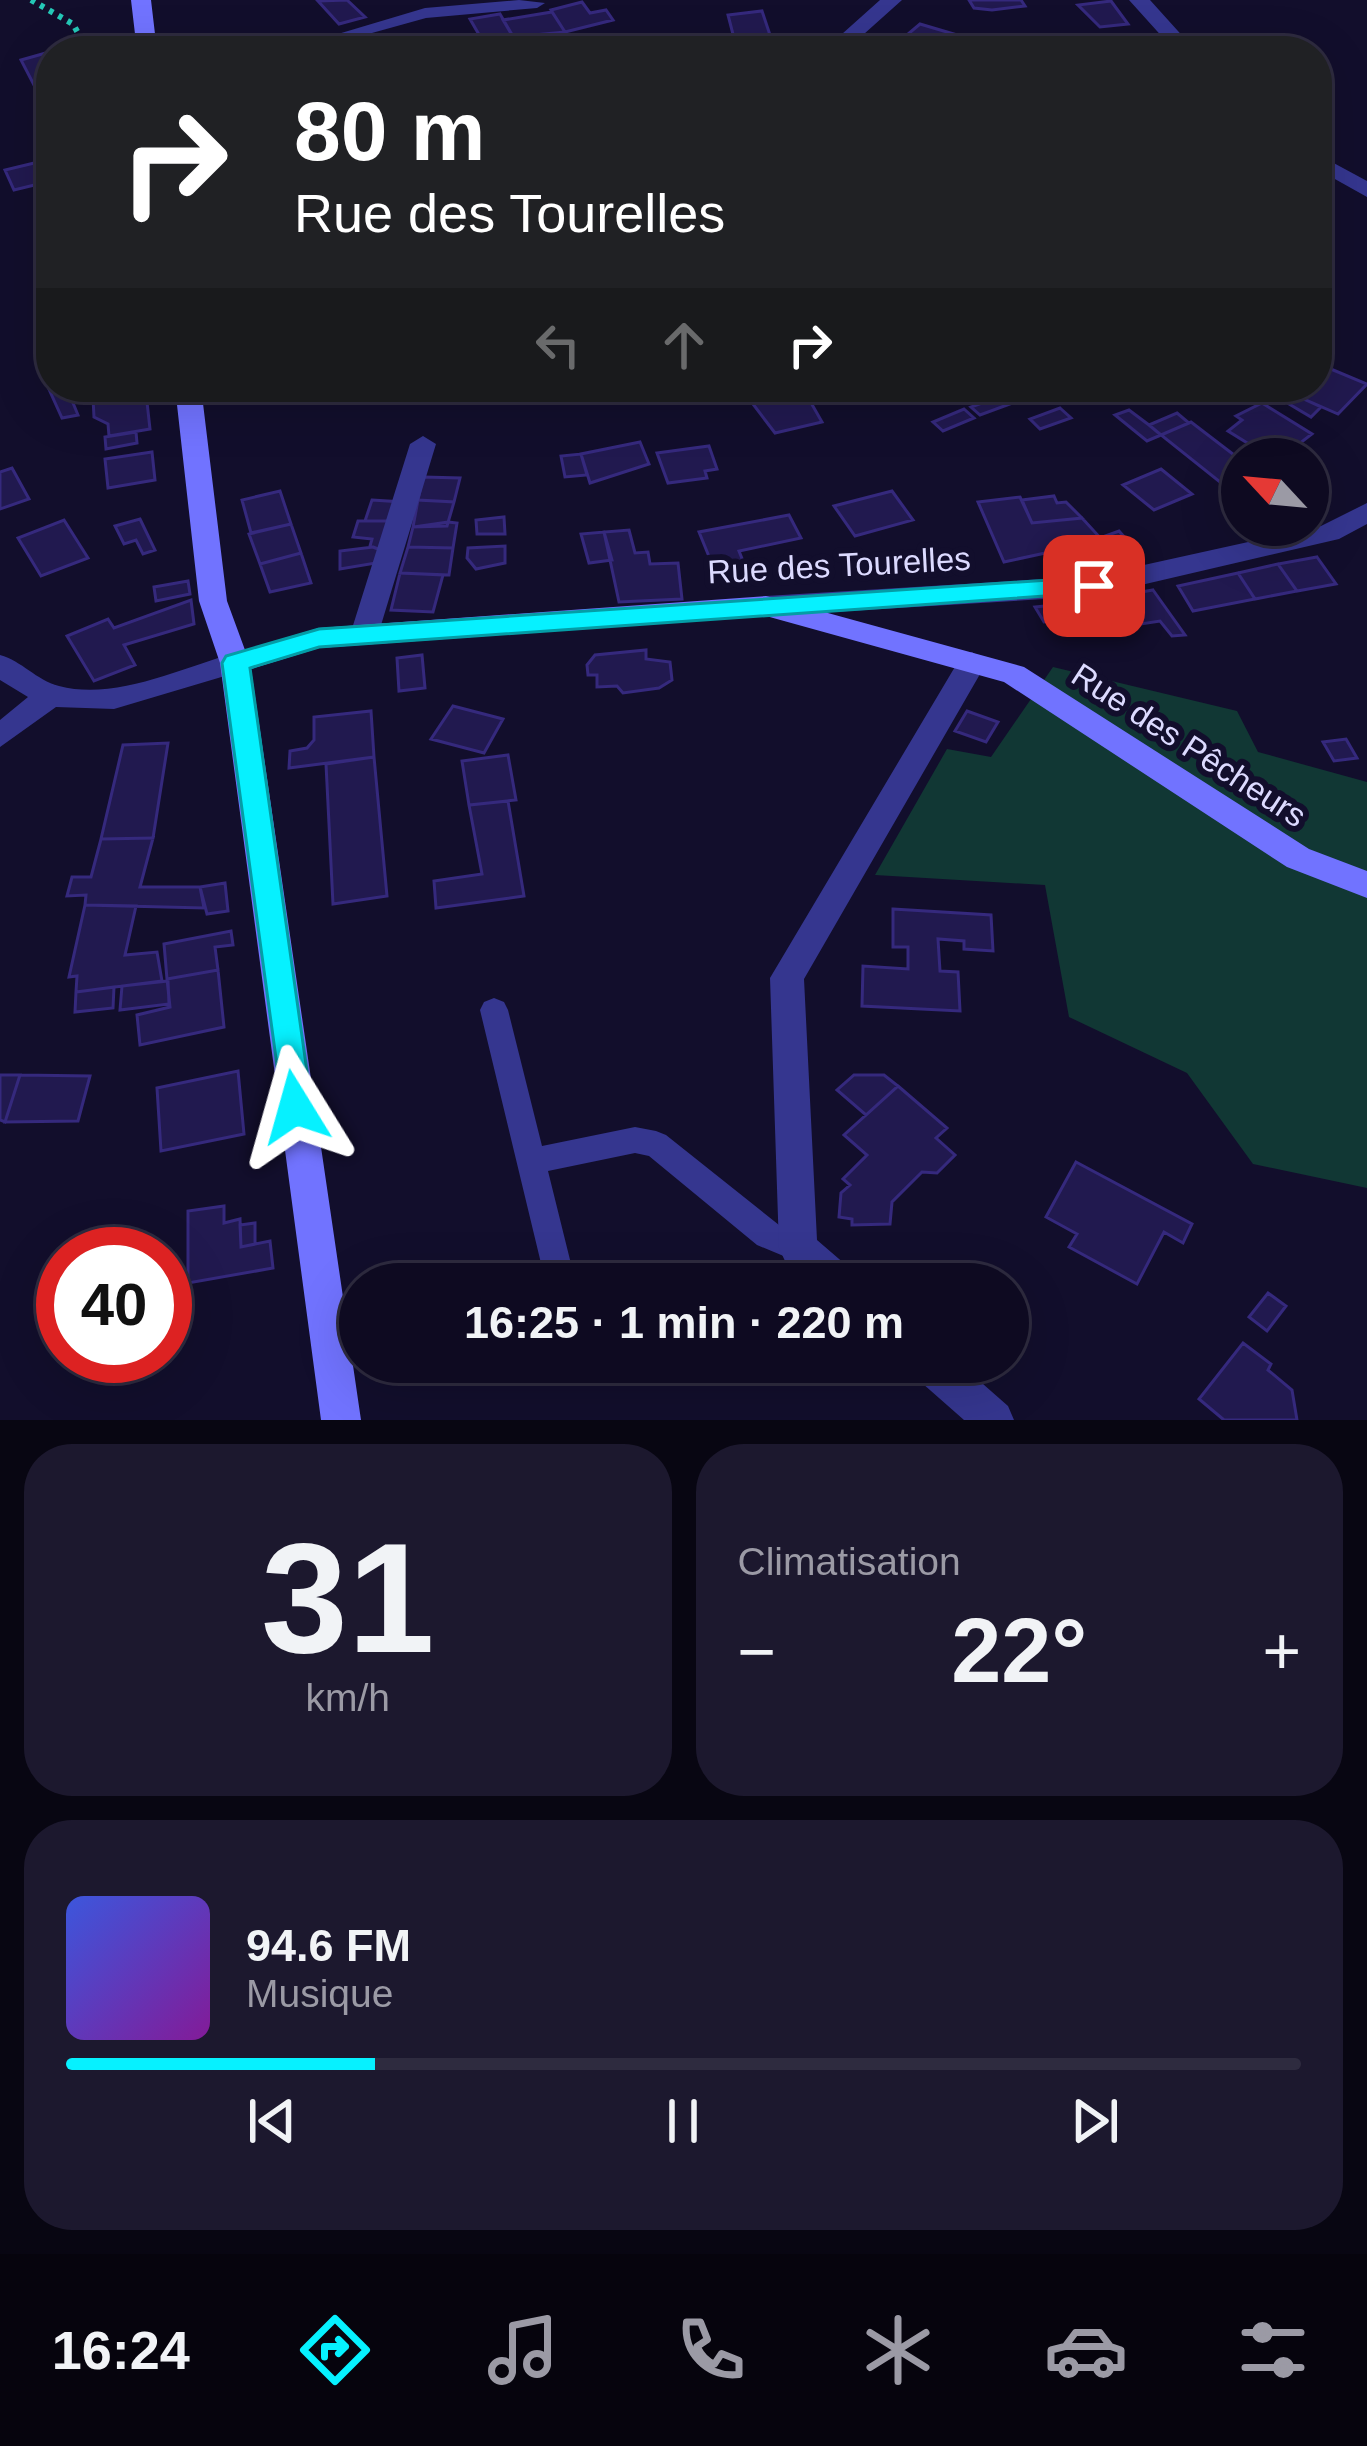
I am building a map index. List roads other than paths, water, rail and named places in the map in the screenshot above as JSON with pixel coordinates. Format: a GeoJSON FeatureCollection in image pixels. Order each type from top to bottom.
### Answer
{"type":"FeatureCollection","features":[{"type":"Feature","properties":{"kind":"street"},"geometry":{"type":"LineString","coordinates":[[141,0],[145,36]]}},
{"type":"Feature","properties":{"kind":"street"},"geometry":{"type":"LineString","coordinates":[[850,36],[892,0]]}},
{"type":"Feature","properties":{"kind":"street"},"geometry":{"type":"LineString","coordinates":[[1139,0],[1172,36]]}},
{"type":"Feature","properties":{"kind":"street"},"geometry":{"type":"LineString","coordinates":[[1332,169],[1367,190]]}},
{"type":"Feature","properties":{"kind":"street"},"geometry":{"type":"LineString","coordinates":[[190,402],[213,601],[236,663],[340,1420]]}},
{"type":"Feature","properties":{"kind":"street"},"geometry":{"type":"LineString","coordinates":[[364,635],[423,444]]}},
{"type":"Feature","properties":{"kind":"street","name":"Rue des Tourelles"},"geometry":{"type":"LineString","coordinates":[[236,663],[319,638],[1094,586],[1329,533],[1367,512]]}},
{"type":"Feature","properties":{"kind":"street","name":"Rue des Pêcheurs"},"geometry":{"type":"LineString","coordinates":[[766,606],[1014,674],[1298,858],[1367,885]]}},
{"type":"Feature","properties":{"kind":"street"},"geometry":{"type":"LineString","coordinates":[[815,1263],[798,1248],[787,977],[971,662]]}},
{"type":"Feature","properties":{"kind":"street"},"geometry":{"type":"LineString","coordinates":[[0,665],[48,698],[91,705],[236,663]]}},
{"type":"Feature","properties":{"kind":"street"},"geometry":{"type":"LineString","coordinates":[[0,736],[48,698]]}},
{"type":"Feature","properties":{"kind":"street"},"geometry":{"type":"LineString","coordinates":[[952,1383],[994,1420]]}},
{"type":"Feature","properties":{"kind":"lane"},"geometry":{"type":"LineString","coordinates":[[343,36],[425,13],[537,3]]}},
{"type":"Feature","properties":{"kind":"lane"},"geometry":{"type":"LineString","coordinates":[[494,1010],[556,1263]]}},
{"type":"Feature","properties":{"kind":"lane"},"geometry":{"type":"LineString","coordinates":[[534,1161],[635,1140],[656,1144],[768,1234],[798,1248]]}}]}
